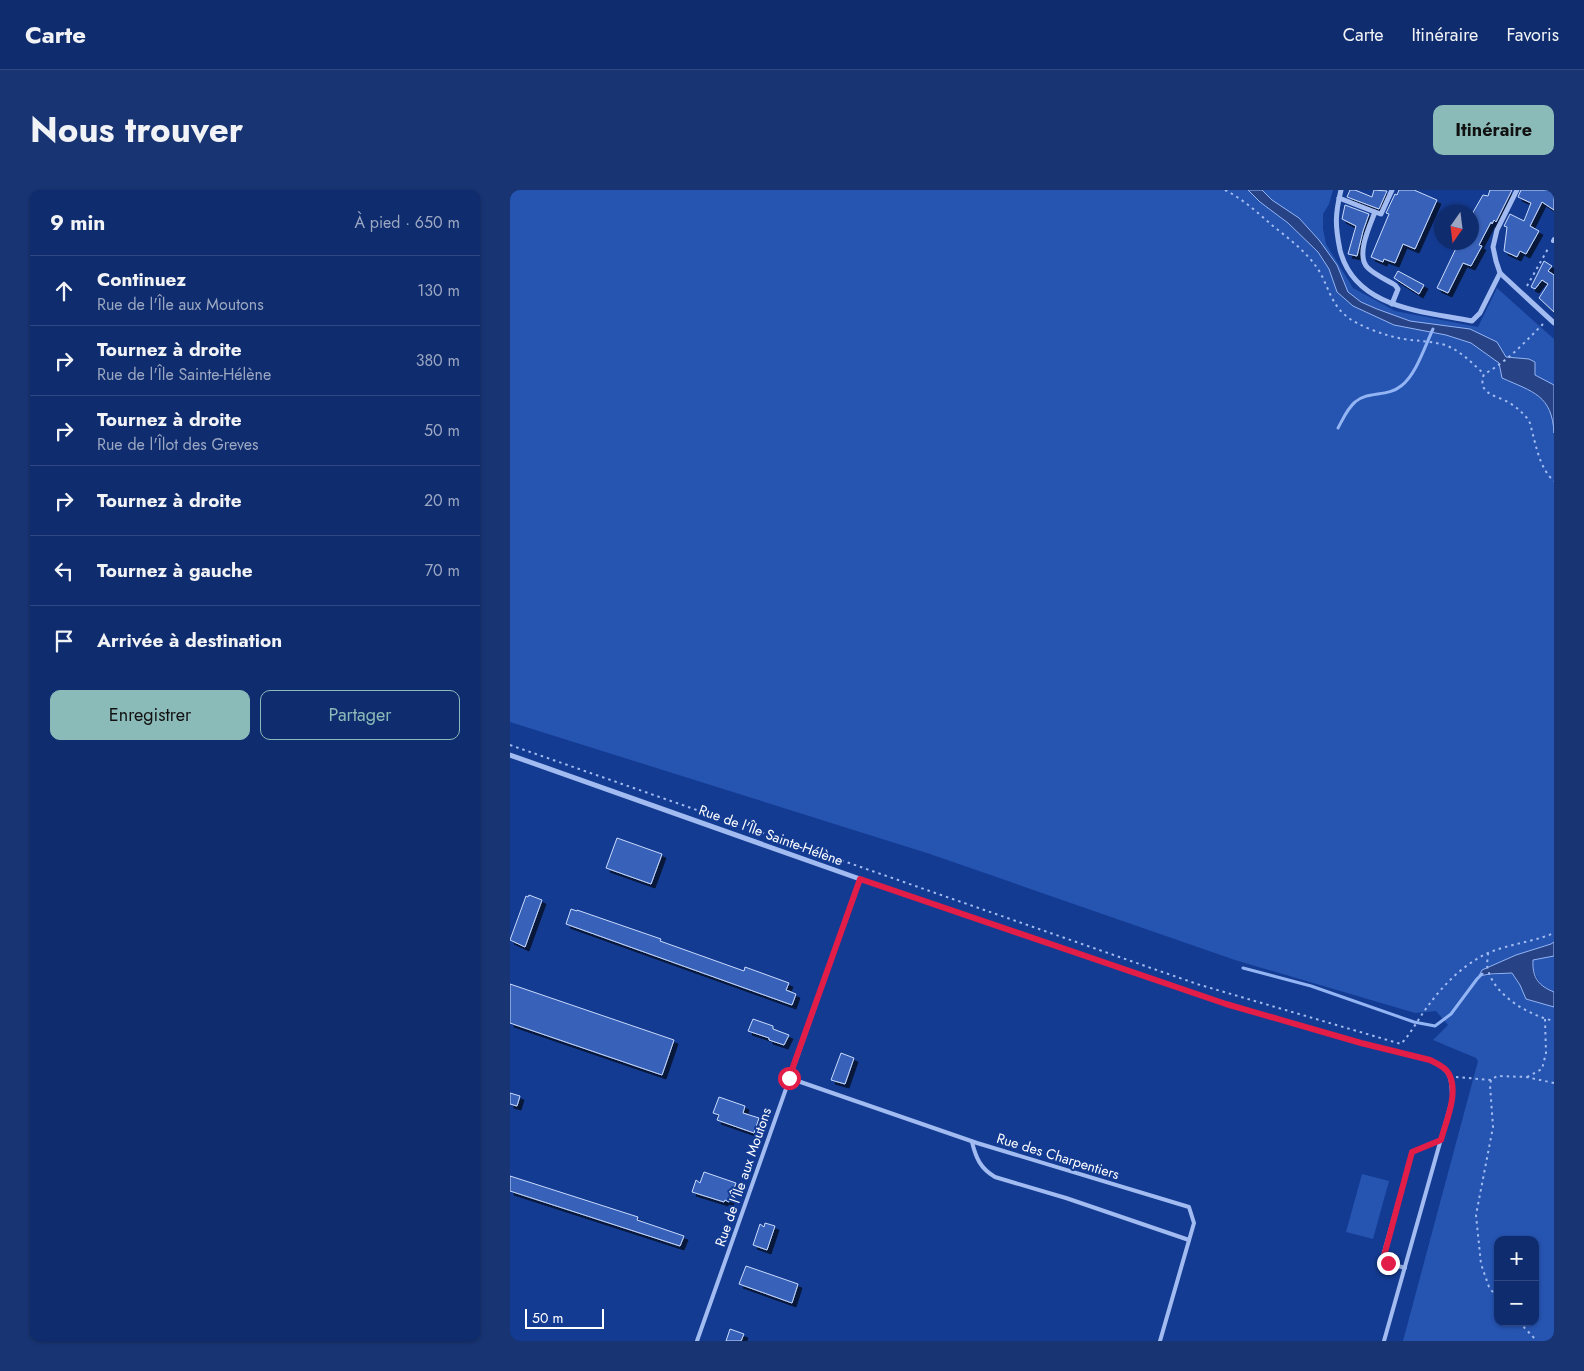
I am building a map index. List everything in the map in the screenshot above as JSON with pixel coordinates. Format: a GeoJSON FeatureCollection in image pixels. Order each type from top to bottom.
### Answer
{"type":"FeatureCollection","features":[{"type":"Feature","properties":{"kind":"street"},"geometry":{"type":"LineString","coordinates":[[1341,190],[1335,228],[1346,266],[1361,287],[1377,298],[1392,304],[1472,321],[1480,313],[1500,273]]}},
{"type":"Feature","properties":{"kind":"street"},"geometry":{"type":"LineString","coordinates":[[1339,198],[1381,214],[1392,190]]}},
{"type":"Feature","properties":{"kind":"street"},"geometry":{"type":"LineString","coordinates":[[1517,190],[1497,230],[1493,248],[1496,262],[1500,273],[1554,323]]}},
{"type":"Feature","properties":{"kind":"street"},"geometry":{"type":"LineString","coordinates":[[1375,212],[1366,236],[1362,257],[1366,268],[1395,285],[1398,289],[1392,304]]}},
{"type":"Feature","properties":{"kind":"street","name":"Rue de l'Île Sainte-Hélène"},"geometry":{"type":"LineString","coordinates":[[510,755],[860,879]]}},
{"type":"Feature","properties":{"kind":"lane","name":"Rue de l'Île Sainte-Hélène"},"geometry":{"type":"LineString","coordinates":[[860,879],[1226,1004],[1361,1043],[1430,1060],[1449,1072],[1450,1076]]}},
{"type":"Feature","properties":{"kind":"lane","name":"Rue de l'Île aux Moutons"},"geometry":{"type":"LineString","coordinates":[[698,1341],[860,879]]}},
{"type":"Feature","properties":{"kind":"lane"},"geometry":{"type":"LineString","coordinates":[[1384,1341],[1452,1100],[1450,1076]]}},
{"type":"Feature","properties":{"kind":"lane","name":"Rue des Charpentiers"},"geometry":{"type":"LineString","coordinates":[[789,1078],[972,1142],[1189,1207],[1194,1223],[1160,1341]]}},
{"type":"Feature","properties":{"kind":"lane"},"geometry":{"type":"LineString","coordinates":[[1405,1268],[1388,1263],[1384,1256],[1412,1152],[1441,1140]]}},
{"type":"Feature","properties":{"kind":"lane"},"geometry":{"type":"LineString","coordinates":[[972,1142],[980,1165],[985,1171],[995,1177],[1066,1198],[1189,1240]]}},
{"type":"Feature","properties":{"kind":"path"},"geometry":{"type":"LineString","coordinates":[[1225,190],[1240,198],[1303,252],[1315,266],[1333,302],[1344,315],[1362,325],[1385,334],[1446,346],[1463,354],[1484,374]]}},
{"type":"Feature","properties":{"kind":"path"},"geometry":{"type":"LineString","coordinates":[[1521,292],[1535,274],[1553,240]]}},
{"type":"Feature","properties":{"kind":"path"},"geometry":{"type":"LineString","coordinates":[[1549,318],[1516,352],[1494,369],[1484,374],[1482,380],[1486,391],[1520,410],[1529,420],[1538,454],[1554,481]]}},
{"type":"Feature","properties":{"kind":"path"},"geometry":{"type":"LineString","coordinates":[[510,745],[1197,984],[1401,1044],[1410,1035],[1428,1006],[1448,982],[1472,962],[1488,953],[1554,933]]}},
{"type":"Feature","properties":{"kind":"path"},"geometry":{"type":"LineString","coordinates":[[1488,953],[1487,966],[1497,988],[1518,1005],[1545,1019],[1554,1021]]}},
{"type":"Feature","properties":{"kind":"path"},"geometry":{"type":"LineString","coordinates":[[1526,1077],[1542,1069],[1546,1052],[1545,1019]]}},
{"type":"Feature","properties":{"kind":"path"},"geometry":{"type":"LineString","coordinates":[[1450,1076],[1491,1080],[1497,1076],[1526,1077],[1554,1083]]}},
{"type":"Feature","properties":{"kind":"path"},"geometry":{"type":"LineString","coordinates":[[1491,1080],[1492,1127],[1476,1215],[1481,1264],[1489,1287],[1494,1294]]}},
{"type":"Feature","properties":{"kind":"path"},"geometry":{"type":"LineString","coordinates":[[1523,1326],[1537,1341]]}},
{"type":"Feature","properties":{"kind":"shaded area"},"geometry":{"type":"Polygon","coordinates":[[[510,190],[1333,190],[1329,204],[1323,214],[1326,244],[1353,288],[1395,311],[1478,327],[1497,288],[1554,339],[1554,992],[1542,987],[1527,957],[1516,955],[1482,970],[1479,976],[1512,973],[1526,999],[1554,1007],[1554,1341],[1403,1341],[1478,1061],[1476,1058],[1433,1040],[1448,1025],[1436,1011],[1415,1013],[1235,960],[930,854],[510,722],[510,190]]]}},
{"type":"Feature","properties":{"kind":"shaded area"},"geometry":{"type":"Polygon","coordinates":[[[1248,190],[1262,190],[1272,200],[1299,218],[1319,240],[1337,265],[1348,292],[1361,302],[1410,321],[1470,329],[1497,342],[1506,357],[1529,359],[1535,362],[1535,375],[1554,385],[1554,433],[1549,410],[1539,396],[1502,378],[1499,363],[1471,343],[1446,335],[1394,325],[1353,306],[1337,292],[1329,269],[1318,252],[1288,223],[1260,202],[1248,190]]]}},
{"type":"Feature","properties":{"kind":"shaded area"},"geometry":{"type":"Polygon","coordinates":[[[1554,942],[1554,956],[1533,960],[1533,966],[1535,976],[1540,984],[1554,992],[1554,1007],[1526,999],[1512,973],[1479,976],[1482,970],[1516,955],[1554,942]]]}},
{"type":"Feature","properties":{"kind":"shaded area"},"geometry":{"type":"Polygon","coordinates":[[[1362,1174],[1389,1181],[1373,1239],[1346,1232],[1362,1174]]]}},
{"type":"Feature","properties":{"kind":"building"},"geometry":{"type":"Polygon","coordinates":[[[1350,190],[1355,190],[1372,197],[1374,190],[1387,191],[1379,209],[1347,197],[1350,190]]]}},
{"type":"Feature","properties":{"kind":"building"},"geometry":{"type":"Polygon","coordinates":[[[1399,190],[1414,190],[1437,200],[1415,249],[1403,244],[1395,263],[1384,259],[1383,262],[1371,257],[1389,214],[1386,213],[1395,194],[1397,195],[1399,190]]]}},
{"type":"Feature","properties":{"kind":"building"},"geometry":{"type":"Polygon","coordinates":[[[1490,190],[1512,190],[1496,222],[1494,220],[1492,224],[1491,222],[1479,245],[1479,205],[1477,205],[1483,195],[1488,196],[1490,190]]]}},
{"type":"Feature","properties":{"kind":"building"},"geometry":{"type":"Polygon","coordinates":[[[1521,190],[1554,190],[1554,210],[1542,202],[1530,226],[1539,231],[1526,254],[1520,251],[1517,257],[1504,251],[1507,227],[1504,226],[1510,214],[1524,221],[1531,203],[1518,197],[1521,190]]]}},
{"type":"Feature","properties":{"kind":"building"},"geometry":{"type":"Polygon","coordinates":[[[1345,205],[1369,214],[1357,256],[1348,254],[1356,226],[1342,219],[1345,205]]]}},
{"type":"Feature","properties":{"kind":"building"},"geometry":{"type":"Polygon","coordinates":[[[1479,245],[1482,246],[1471,266],[1463,263],[1448,293],[1437,288],[1455,250],[1479,250],[1479,245]]]}},
{"type":"Feature","properties":{"kind":"building"},"geometry":{"type":"Polygon","coordinates":[[[1544,261],[1552,266],[1548,271],[1554,275],[1554,312],[1539,298],[1548,284],[1542,280],[1535,289],[1531,287],[1544,261]]]}},
{"type":"Feature","properties":{"kind":"building"},"geometry":{"type":"Polygon","coordinates":[[[1398,271],[1424,285],[1419,294],[1394,278],[1398,271]]]}},
{"type":"Feature","properties":{"kind":"building"},"geometry":{"type":"Polygon","coordinates":[[[617,838],[662,854],[651,884],[606,868],[617,838]]]}},
{"type":"Feature","properties":{"kind":"building"},"geometry":{"type":"Polygon","coordinates":[[[529,895],[542,900],[525,947],[510,940],[526,896],[528,897],[529,895]]]}},
{"type":"Feature","properties":{"kind":"building"},"geometry":{"type":"Polygon","coordinates":[[[571,909],[661,939],[660,941],[744,971],[745,967],[789,983],[786,990],[796,994],[792,1005],[566,924],[571,909]]]}},
{"type":"Feature","properties":{"kind":"building"},"geometry":{"type":"Polygon","coordinates":[[[510,984],[674,1040],[662,1075],[510,1023],[510,984]]]}},
{"type":"Feature","properties":{"kind":"building"},"geometry":{"type":"Polygon","coordinates":[[[753,1019],[773,1026],[773,1029],[789,1035],[784,1045],[748,1031],[753,1019]]]}},
{"type":"Feature","properties":{"kind":"building"},"geometry":{"type":"Polygon","coordinates":[[[841,1053],[854,1058],[845,1084],[831,1080],[841,1053]]]}},
{"type":"Feature","properties":{"kind":"building"},"geometry":{"type":"Polygon","coordinates":[[[510,1093],[520,1096],[517,1106],[510,1104],[510,1093]]]}},
{"type":"Feature","properties":{"kind":"building"},"geometry":{"type":"Polygon","coordinates":[[[719,1097],[745,1106],[743,1113],[759,1118],[754,1133],[717,1120],[719,1115],[713,1113],[719,1097]]]}},
{"type":"Feature","properties":{"kind":"building"},"geometry":{"type":"Polygon","coordinates":[[[704,1172],[736,1183],[729,1202],[692,1192],[696,1180],[700,1183],[704,1172]]]}},
{"type":"Feature","properties":{"kind":"building"},"geometry":{"type":"Polygon","coordinates":[[[510,1176],[638,1217],[637,1220],[684,1236],[680,1246],[510,1191],[510,1176]]]}},
{"type":"Feature","properties":{"kind":"building"},"geometry":{"type":"Polygon","coordinates":[[[765,1223],[775,1226],[767,1250],[753,1245],[760,1224],[764,1227],[765,1223]]]}},
{"type":"Feature","properties":{"kind":"building"},"geometry":{"type":"Polygon","coordinates":[[[746,1266],[798,1284],[792,1303],[739,1284],[746,1266]]]}},
{"type":"Feature","properties":{"kind":"building"},"geometry":{"type":"Polygon","coordinates":[[[730,1329],[744,1334],[741,1341],[726,1341],[730,1329]]]}},
{"type":"Feature","properties":{"kind":"waterway"},"geometry":{"type":"LineString","coordinates":[[1338,428],[1345,414],[1355,402],[1365,396],[1390,392],[1406,381],[1416,368],[1433,329]]}},
{"type":"Feature","properties":{"kind":"waterway"},"geometry":{"type":"LineString","coordinates":[[1243,968],[1311,986],[1414,1022],[1435,1026],[1451,1014],[1482,974]]}},
{"type":"Feature","properties":{"kind":"route"},"geometry":{"type":"LineString","coordinates":[[789,1078],[860,879],[1226,1004],[1361,1043],[1430,1060],[1440,1065],[1449,1072],[1452,1084],[1452,1100],[1441,1140],[1412,1152],[1384,1256],[1388,1263]]}}]}
